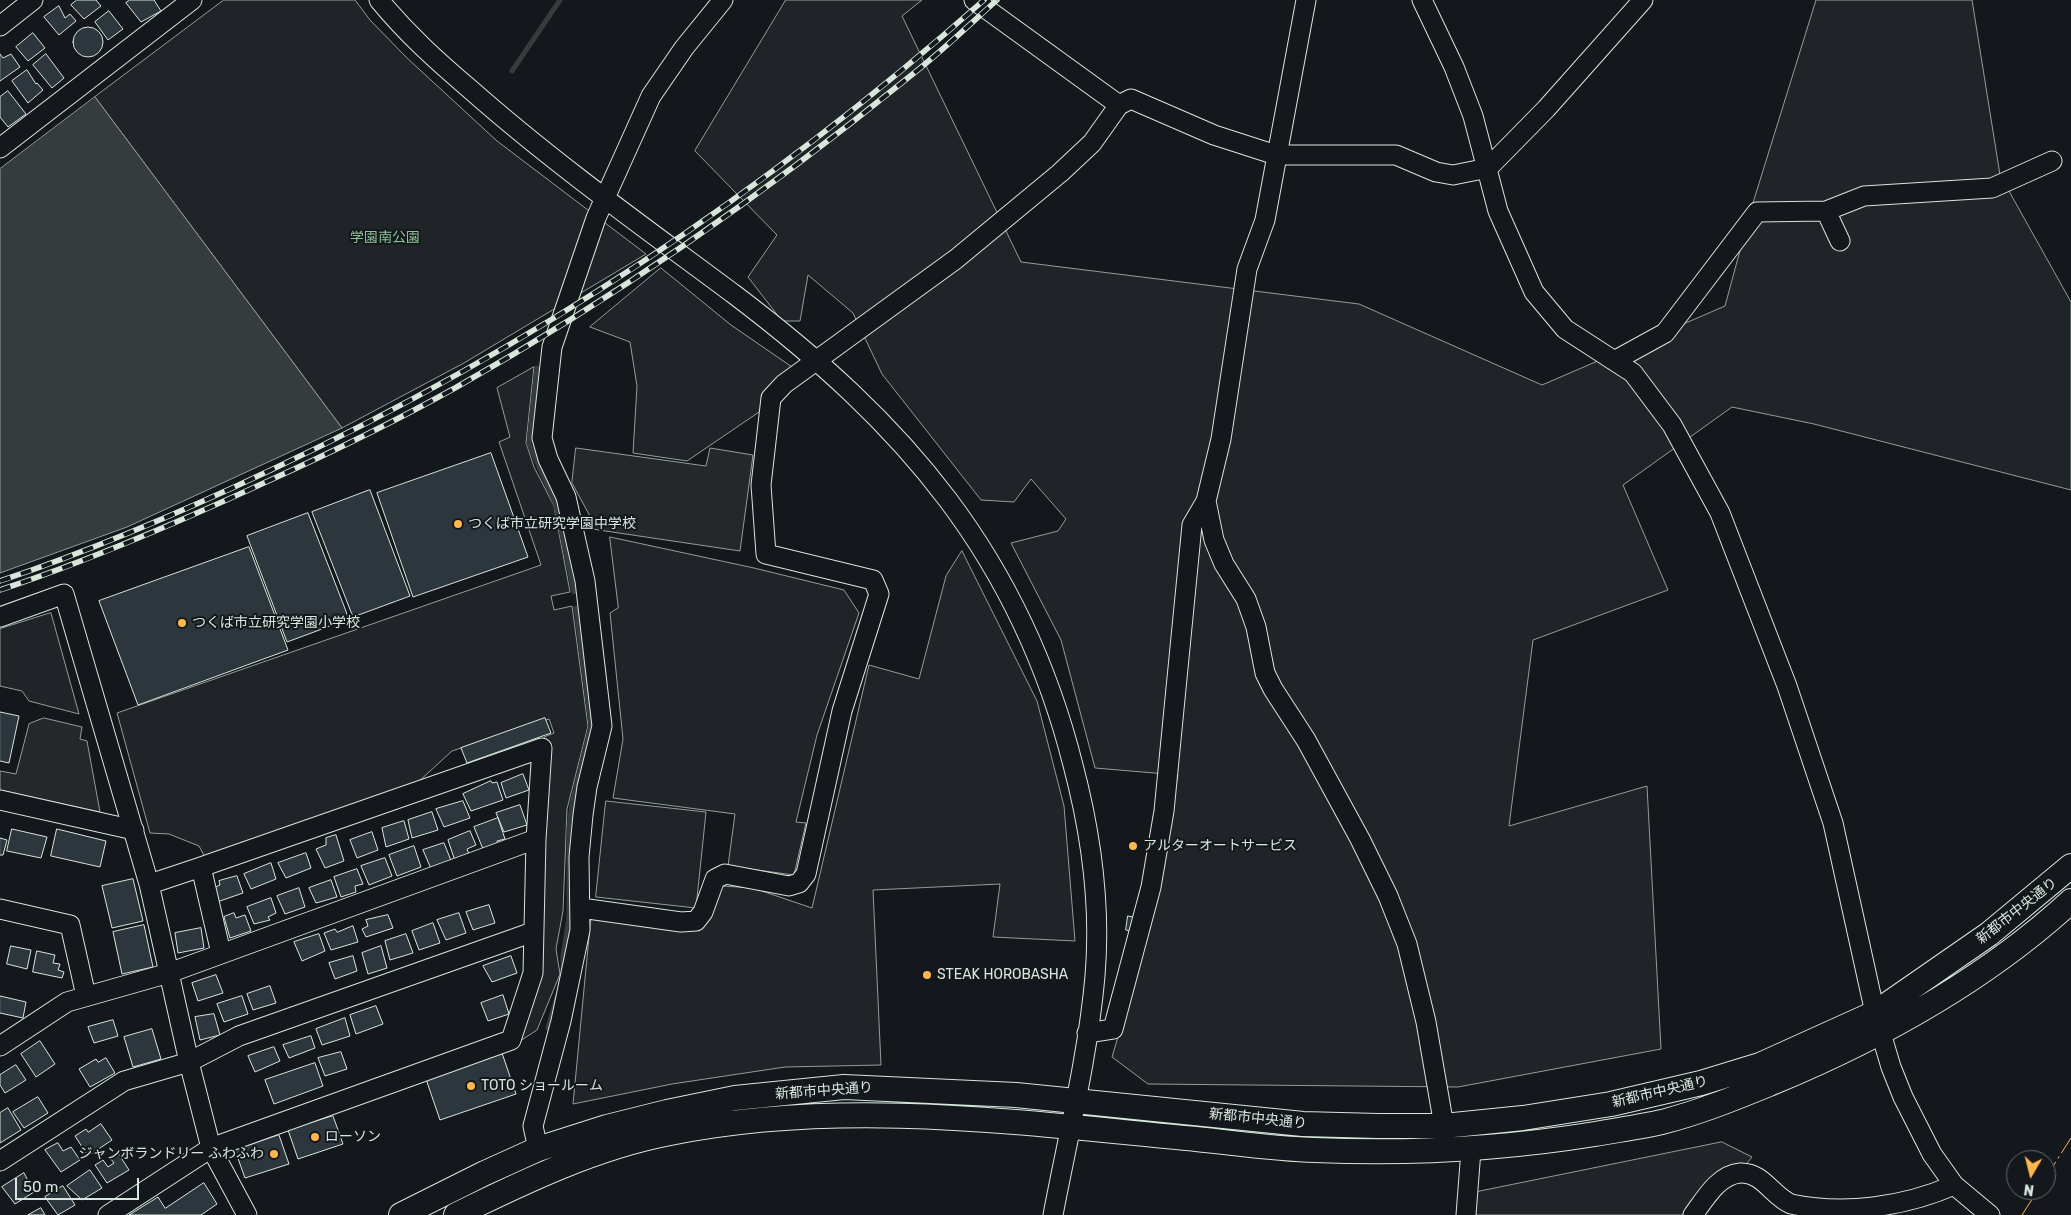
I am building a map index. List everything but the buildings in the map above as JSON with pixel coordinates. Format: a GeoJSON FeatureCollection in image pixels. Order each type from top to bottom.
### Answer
{"type":"FeatureCollection","features":[{"type":"Feature","properties":{"kind":"main road","name":"新都市中央通り"},"geometry":{"type":"LineString","coordinates":[[456,1215],[514,1187],[600,1153],[666,1133],[742,1121],[814,1115],[884,1115],[1070,1127],[1313,1150],[1471,1150],[1548,1142],[1657,1123],[1704,1110],[1840,1055],[2071,866]]}},
{"type":"Feature","properties":{"kind":"main road","name":"新都市中央通り"},"geometry":{"type":"LineString","coordinates":[[401,1215],[484,1173],[538,1150],[607,1127],[735,1098],[844,1087],[932,1089],[1075,1100],[1303,1124],[1444,1126],[1523,1118],[1611,1104],[1701,1083],[1760,1066],[1943,997],[2004,955],[2071,901]]}},
{"type":"Feature","properties":{"kind":"street"},"geometry":{"type":"LineString","coordinates":[[0,26],[33,0]]}},
{"type":"Feature","properties":{"kind":"street"},"geometry":{"type":"LineString","coordinates":[[0,148],[192,0]]}},
{"type":"Feature","properties":{"kind":"street"},"geometry":{"type":"LineString","coordinates":[[379,0],[406,33],[525,138],[816,360],[902,442],[968,525],[1001,579],[1040,660],[1066,734],[1083,805],[1093,862],[1095,974],[1087,1033],[1053,1215]]}},
{"type":"Feature","properties":{"kind":"street"},"geometry":{"type":"LineString","coordinates":[[538,1150],[533,1126],[561,1021],[580,930],[579,858],[583,815],[587,787],[602,726],[585,581],[566,497],[548,459],[542,438],[552,347],[604,198],[651,96],[684,48],[723,0]]}},
{"type":"Feature","properties":{"kind":"street"},"geometry":{"type":"LineString","coordinates":[[974,0],[1119,105]]}},
{"type":"Feature","properties":{"kind":"street"},"geometry":{"type":"LineString","coordinates":[[1087,1033],[1113,1029],[1151,887],[1164,811],[1192,526],[1206,501],[1221,440],[1247,269],[1265,220],[1306,0]]}},
{"type":"Feature","properties":{"kind":"street"},"geometry":{"type":"LineString","coordinates":[[1422,0],[1470,108],[1503,225],[1534,292],[1564,329],[1633,373],[1672,425],[1720,513],[1787,686],[1833,823],[1878,1023],[1904,1097],[1932,1154],[1954,1185],[1990,1215]]}},
{"type":"Feature","properties":{"kind":"street"},"geometry":{"type":"LineString","coordinates":[[581,908],[681,922],[696,921],[703,912],[715,879],[725,874],[789,886],[799,884],[806,874],[842,711],[879,594],[872,580],[766,554],[761,485],[771,398],[784,384],[956,259],[1092,144],[1119,105],[1131,99],[1214,135],[1276,156],[1396,155],[1436,172],[1453,174],[1488,168],[1546,109],[1643,0]]}},
{"type":"Feature","properties":{"kind":"street"},"geometry":{"type":"LineString","coordinates":[[1614,361],[1665,333],[1757,212],[1826,211],[1864,196],[1992,188],[2052,161]]}},
{"type":"Feature","properties":{"kind":"street"},"geometry":{"type":"LineString","coordinates":[[1826,211],[1840,241]]}},
{"type":"Feature","properties":{"kind":"street"},"geometry":{"type":"LineString","coordinates":[[1206,501],[1214,540],[1224,564],[1246,599],[1256,627],[1265,673],[1273,689],[1306,740],[1360,839],[1388,896],[1407,944],[1426,1022],[1444,1126]]}},
{"type":"Feature","properties":{"kind":"street"},"geometry":{"type":"LineString","coordinates":[[0,616],[64,594],[149,884],[189,1062],[212,1148],[247,1215]]}},
{"type":"Feature","properties":{"kind":"street"},"geometry":{"type":"LineString","coordinates":[[108,1215],[212,1148],[511,1040],[533,972],[536,839],[542,748],[159,881]]}},
{"type":"Feature","properties":{"kind":"street"},"geometry":{"type":"LineString","coordinates":[[0,800],[134,830]]}},
{"type":"Feature","properties":{"kind":"street"},"geometry":{"type":"LineString","coordinates":[[0,1046],[67,1002],[169,973],[536,839]]}},
{"type":"Feature","properties":{"kind":"street"},"geometry":{"type":"LineString","coordinates":[[201,867],[221,953]]}},
{"type":"Feature","properties":{"kind":"street"},"geometry":{"type":"LineString","coordinates":[[0,909],[70,925],[86,996]]}},
{"type":"Feature","properties":{"kind":"street"},"geometry":{"type":"LineString","coordinates":[[0,1161],[124,1081],[189,1062],[239,1036],[533,932]]}},
{"type":"Feature","properties":{"kind":"street"},"geometry":{"type":"LineString","coordinates":[[1466,1215],[1471,1150]]}},
{"type":"Feature","properties":{"kind":"street"},"geometry":{"type":"LineString","coordinates":[[1693,1215],[1725,1177],[1740,1173],[1755,1175],[1790,1204],[1826,1213],[1870,1213],[1912,1201],[1954,1185]]}},
{"type":"Feature","properties":{"kind":"green space","name":"学園南公園"},"geometry":{"type":"Polygon","coordinates":[[[224,0],[355,0],[370,20],[406,57],[497,141],[646,254],[464,363],[342,428],[95,97],[224,0]]]}},
{"type":"Feature","properties":{"kind":"green space"},"geometry":{"type":"Polygon","coordinates":[[[786,0],[922,0],[902,16],[1021,262],[1359,304],[1542,385],[1725,306],[1752,206],[1816,0],[1972,0],[2000,175],[2071,302],[2071,490],[1814,424],[1732,407],[1623,485],[1668,590],[1533,640],[1509,826],[1647,786],[1661,1049],[1458,1087],[1148,1084],[1112,1057],[1146,942],[1178,775],[1095,768],[1061,640],[1011,543],[1058,531],[1066,519],[1031,479],[1014,502],[981,500],[882,374],[853,313],[808,275],[800,321],[782,321],[748,277],[777,235],[695,151],[786,0]]]}},
{"type":"Feature","properties":{"kind":"green space"},"geometry":{"type":"Polygon","coordinates":[[[661,268],[731,325],[792,367],[762,410],[687,461],[633,453],[637,386],[630,342],[590,327],[661,268]]]}},
{"type":"Feature","properties":{"kind":"green space"},"geometry":{"type":"Polygon","coordinates":[[[534,367],[526,443],[534,467],[554,506],[570,592],[551,596],[554,610],[572,606],[588,726],[567,809],[563,911],[556,949],[560,974],[537,1030],[520,1041],[538,983],[544,737],[554,733],[549,719],[452,751],[417,783],[206,859],[199,846],[169,834],[150,833],[117,713],[541,565],[499,442],[510,437],[497,388],[534,367]]]}},
{"type":"Feature","properties":{"kind":"green space"},"geometry":{"type":"Polygon","coordinates":[[[610,537],[754,568],[844,590],[859,613],[817,735],[796,822],[806,823],[794,875],[728,866],[735,814],[613,798],[623,739],[610,613],[618,608],[610,537]]]}},
{"type":"Feature","properties":{"kind":"green space"},"geometry":{"type":"Polygon","coordinates":[[[962,551],[1037,701],[1064,806],[1075,941],[993,937],[1000,884],[873,890],[881,1065],[785,1067],[672,1084],[573,1104],[591,916],[693,930],[722,886],[753,888],[812,908],[869,665],[919,679],[946,576],[962,551]]]}},
{"type":"Feature","properties":{"kind":"green space"},"geometry":{"type":"Polygon","coordinates":[[[51,613],[79,714],[29,701],[22,691],[0,686],[0,629],[51,613]]]}},
{"type":"Feature","properties":{"kind":"green space"},"geometry":{"type":"Polygon","coordinates":[[[606,801],[706,812],[696,908],[596,897],[606,801]]]}},
{"type":"Feature","properties":{"kind":"green space"},"geometry":{"type":"Polygon","coordinates":[[[1722,1142],[1752,1157],[1704,1215],[1476,1215],[1472,1193],[1722,1142]]]}},
{"type":"Feature","properties":{"kind":"shaded area"},"geometry":{"type":"Polygon","coordinates":[[[95,97],[342,428],[127,527],[0,573],[0,169],[95,97]]]}},
{"type":"Feature","properties":{"kind":"shaded area"},"geometry":{"type":"Polygon","coordinates":[[[576,448],[706,466],[710,448],[753,455],[740,551],[592,529],[591,518],[572,483],[576,448]]]}},
{"type":"Feature","properties":{"kind":"shaded area"},"geometry":{"type":"Polygon","coordinates":[[[44,718],[82,727],[80,739],[87,741],[100,812],[0,790],[0,771],[16,774],[29,724],[44,718]]]}},
{"type":"Feature","properties":{"kind":"waterway"},"geometry":{"type":"LineString","coordinates":[[512,71],[560,0]]}},
{"type":"Feature","properties":{"kind":"waterway"},"geometry":{"type":"LineString","coordinates":[[537,368],[529,444],[556,505],[574,592]]}},
{"type":"Feature","properties":{"kind":"waterway"},"geometry":{"type":"LineString","coordinates":[[563,970],[563,956],[569,917],[569,828],[572,804],[591,725],[576,608]]}},
{"type":"Feature","properties":{"kind":"waterway"},"geometry":{"type":"LineString","coordinates":[[548,1028],[557,997]]}},
{"type":"Feature","properties":{"kind":"railway"},"geometry":{"type":"LineString","coordinates":[[0,581],[138,529],[273,469],[369,422],[464,371],[556,317],[645,260],[733,200],[819,136],[902,70],[984,0]]}},
{"type":"Feature","properties":{"kind":"railway"},"geometry":{"type":"LineString","coordinates":[[0,590],[68,566],[201,512],[362,437],[515,354],[631,281],[745,203],[920,68],[997,0]]}},
{"type":"Feature","properties":{"kind":"power"},"geometry":{"type":"LineString","coordinates":[[2056,1161],[2071,1138]]}},
{"type":"Feature","properties":{"kind":"power"},"geometry":{"type":"LineString","coordinates":[[2022,1215],[2032,1200]]}},
{"type":"Feature","properties":{"kind":"place","name":"つくば市立研究学園中学校"},"geometry":{"type":"Point","coordinates":[458,524]}},
{"type":"Feature","properties":{"kind":"place","name":"つくば市立研究学園小学校"},"geometry":{"type":"Point","coordinates":[182,623]}},
{"type":"Feature","properties":{"kind":"place","name":"アルターオートサービス"},"geometry":{"type":"Point","coordinates":[1133,846]}},
{"type":"Feature","properties":{"kind":"place","name":"STEAK HOROBASHA"},"geometry":{"type":"Point","coordinates":[927,975]}},
{"type":"Feature","properties":{"kind":"place","name":"TOTO ショールーム"},"geometry":{"type":"Point","coordinates":[471,1086]}},
{"type":"Feature","properties":{"kind":"place","name":"ローソン"},"geometry":{"type":"Point","coordinates":[315,1137]}},
{"type":"Feature","properties":{"kind":"place","name":"ジャンボランドリー ふわふわ"},"geometry":{"type":"Point","coordinates":[274,1154]}}]}
